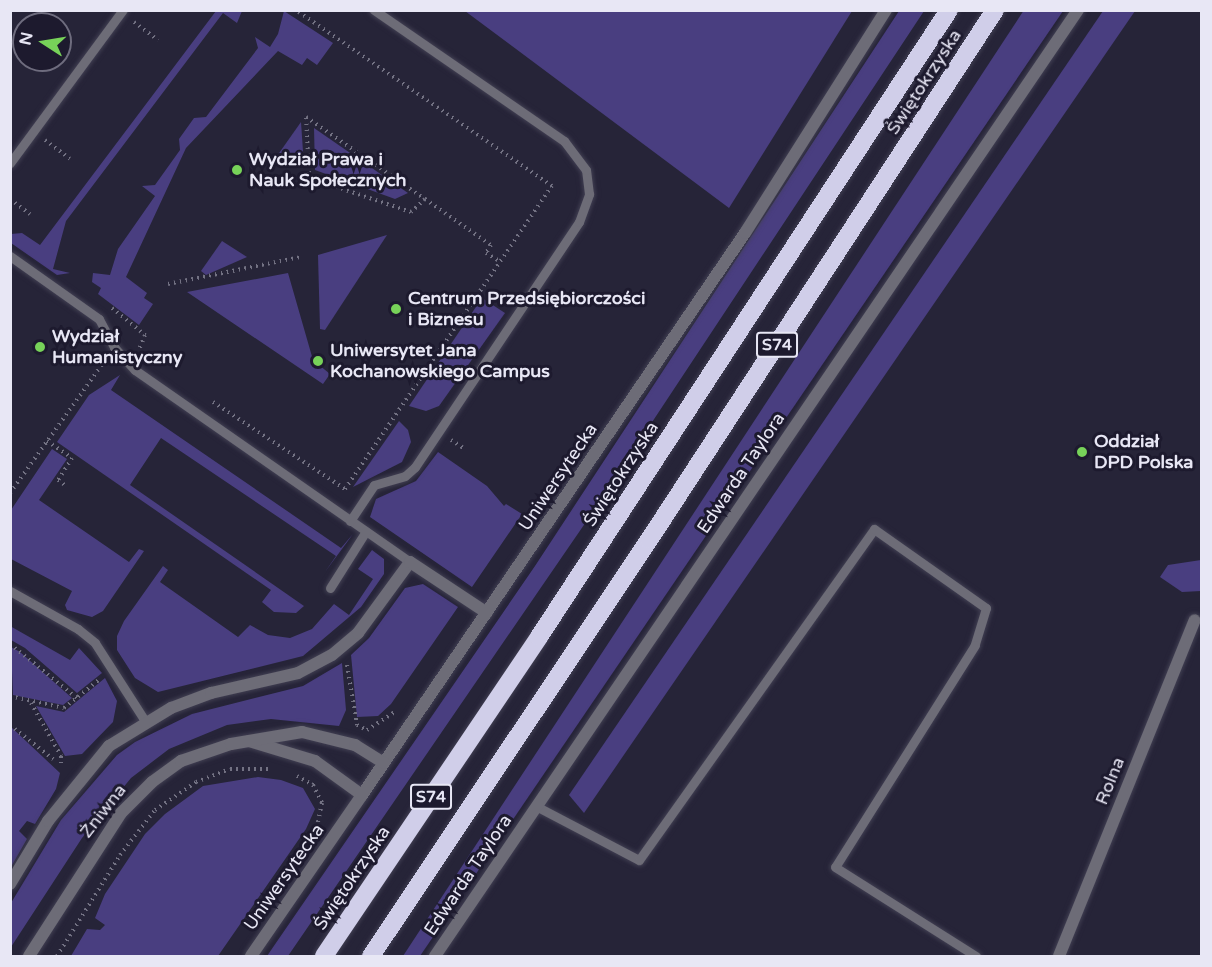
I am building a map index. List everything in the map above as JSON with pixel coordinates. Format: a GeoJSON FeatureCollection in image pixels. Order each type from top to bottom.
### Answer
{"type":"FeatureCollection","features":[{"type":"Feature","properties":{"kind":"highway","name":"Świętokrzyska"},"geometry":{"type":"LineString","coordinates":[[324,957],[539,637],[949,10]]}},
{"type":"Feature","properties":{"kind":"highway","name":"Świętokrzyska"},"geometry":{"type":"LineString","coordinates":[[371,957],[656,530],[994,10]]}},
{"type":"Feature","properties":{"kind":"street","name":"Uniwersytecka"},"geometry":{"type":"LineString","coordinates":[[251,957],[745,233],[886,10]]}},
{"type":"Feature","properties":{"kind":"street","name":"Edwarda Taylora"},"geometry":{"type":"LineString","coordinates":[[435,957],[1078,10]]}},
{"type":"Feature","properties":{"kind":"street"},"geometry":{"type":"LineString","coordinates":[[10,884],[48,821],[84,773],[109,746],[145,721],[211,693],[298,673],[344,645],[358,633],[410,562],[487,613]]}},
{"type":"Feature","properties":{"kind":"street","name":"Rolna"},"geometry":{"type":"LineString","coordinates":[[1059,957],[1195,620]]}},
{"type":"Feature","properties":{"kind":"street","name":"Żniwna"},"geometry":{"type":"LineString","coordinates":[[29,957],[115,822],[152,782],[197,755],[249,741],[302,732],[347,742],[384,764]]}},
{"type":"Feature","properties":{"kind":"street","name":"Żniwna"},"geometry":{"type":"LineString","coordinates":[[249,741],[298,754],[328,770],[362,795]]}},
{"type":"Feature","properties":{"kind":"lane"},"geometry":{"type":"LineString","coordinates":[[10,163],[123,10]]}},
{"type":"Feature","properties":{"kind":"lane"},"geometry":{"type":"LineString","coordinates":[[350,520],[374,485],[405,476],[415,467],[579,222],[589,194],[586,170],[564,141],[374,10]]}},
{"type":"Feature","properties":{"kind":"lane"},"geometry":{"type":"LineString","coordinates":[[10,256],[92,312],[114,347],[135,370],[410,562]]}},
{"type":"Feature","properties":{"kind":"lane"},"geometry":{"type":"LineString","coordinates":[[536,806],[639,860],[874,530],[986,608],[975,645],[834,867],[976,957]]}},
{"type":"Feature","properties":{"kind":"lane"},"geometry":{"type":"LineString","coordinates":[[330,588],[366,531]]}},
{"type":"Feature","properties":{"kind":"lane"},"geometry":{"type":"LineString","coordinates":[[10,591],[78,629],[95,643],[145,721]]}},
{"type":"Feature","properties":{"kind":"path"},"geometry":{"type":"LineString","coordinates":[[211,401],[345,489],[552,186],[296,10]]}},
{"type":"Feature","properties":{"kind":"path"},"geometry":{"type":"LineString","coordinates":[[138,25],[158,40]]}},
{"type":"Feature","properties":{"kind":"path"},"geometry":{"type":"LineString","coordinates":[[425,199],[411,212],[319,181],[309,173],[306,117],[379,168],[425,199],[491,245],[486,253],[501,262]]}},
{"type":"Feature","properties":{"kind":"path"},"geometry":{"type":"LineString","coordinates":[[49,143],[70,159]]}},
{"type":"Feature","properties":{"kind":"path"},"geometry":{"type":"LineString","coordinates":[[10,200],[30,214]]}},
{"type":"Feature","properties":{"kind":"path"},"geometry":{"type":"LineString","coordinates":[[168,284],[301,257]]}},
{"type":"Feature","properties":{"kind":"path"},"geometry":{"type":"LineString","coordinates":[[104,302],[145,335],[139,349],[148,358]]}},
{"type":"Feature","properties":{"kind":"path"},"geometry":{"type":"LineString","coordinates":[[10,493],[114,347]]}},
{"type":"Feature","properties":{"kind":"path"},"geometry":{"type":"LineString","coordinates":[[47,441],[72,458],[58,480],[65,485]]}},
{"type":"Feature","properties":{"kind":"path"},"geometry":{"type":"LineString","coordinates":[[10,644],[77,698]]}},
{"type":"Feature","properties":{"kind":"path"},"geometry":{"type":"LineString","coordinates":[[344,645],[357,725],[347,742]]}},
{"type":"Feature","properties":{"kind":"path"},"geometry":{"type":"LineString","coordinates":[[10,696],[64,708],[113,669]]}},
{"type":"Feature","properties":{"kind":"path"},"geometry":{"type":"LineString","coordinates":[[31,702],[61,756],[61,766]]}},
{"type":"Feature","properties":{"kind":"path"},"geometry":{"type":"LineString","coordinates":[[357,725],[366,730],[387,721],[401,703]]}},
{"type":"Feature","properties":{"kind":"path"},"geometry":{"type":"LineString","coordinates":[[10,725],[53,759]]}},
{"type":"Feature","properties":{"kind":"path"},"geometry":{"type":"LineString","coordinates":[[57,957],[136,832],[175,794],[230,769],[275,770]]}},
{"type":"Feature","properties":{"kind":"path"},"geometry":{"type":"LineString","coordinates":[[313,785],[328,770]]}},
{"type":"Feature","properties":{"kind":"path"},"geometry":{"type":"LineString","coordinates":[[294,774],[313,785],[319,792],[321,815],[312,836]]}},
{"type":"Feature","properties":{"kind":"shaded area"},"geometry":{"type":"Polygon","coordinates":[[[1024,10],[1063,11],[420,956],[403,956],[1024,10]]]}},
{"type":"Feature","properties":{"kind":"shaded area"},"geometry":{"type":"Polygon","coordinates":[[[216,11],[242,11],[237,23],[223,13],[66,221],[53,269],[70,273],[57,275],[11,243],[11,234],[22,233],[40,245],[216,11]]]}},
{"type":"Feature","properties":{"kind":"shaded area"},"geometry":{"type":"Polygon","coordinates":[[[284,11],[333,43],[317,65],[307,58],[302,65],[278,51],[186,148],[126,277],[147,293],[144,298],[153,304],[139,325],[98,294],[101,288],[92,282],[93,273],[110,275],[118,249],[155,196],[142,186],[155,185],[180,150],[179,139],[194,118],[206,117],[258,48],[255,37],[270,47],[278,34],[284,11]]]}},
{"type":"Feature","properties":{"kind":"shaded area"},"geometry":{"type":"Polygon","coordinates":[[[465,11],[852,11],[729,208],[465,11]]]}},
{"type":"Feature","properties":{"kind":"shaded area"},"geometry":{"type":"Polygon","coordinates":[[[899,11],[924,11],[588,519],[288,956],[267,956],[535,566],[899,11]]]}},
{"type":"Feature","properties":{"kind":"shaded area"},"geometry":{"type":"Polygon","coordinates":[[[1103,11],[1135,11],[584,813],[569,795],[1103,11]]]}},
{"type":"Feature","properties":{"kind":"shaded area"},"geometry":{"type":"Polygon","coordinates":[[[301,122],[304,166],[277,156],[301,122]]]}},
{"type":"Feature","properties":{"kind":"shaded area"},"geometry":{"type":"Polygon","coordinates":[[[314,128],[408,193],[395,199],[315,170],[314,128]]]}},
{"type":"Feature","properties":{"kind":"shaded area"},"geometry":{"type":"Polygon","coordinates":[[[387,235],[325,330],[320,329],[318,255],[387,235]]]}},
{"type":"Feature","properties":{"kind":"shaded area"},"geometry":{"type":"Polygon","coordinates":[[[222,241],[247,257],[206,275],[201,271],[222,241]]]}},
{"type":"Feature","properties":{"kind":"shaded area"},"geometry":{"type":"Polygon","coordinates":[[[288,273],[313,360],[330,374],[323,384],[187,292],[288,273]]]}},
{"type":"Feature","properties":{"kind":"shaded area"},"geometry":{"type":"Polygon","coordinates":[[[482,298],[505,313],[439,406],[426,411],[409,406],[482,298]]]}},
{"type":"Feature","properties":{"kind":"shaded area"},"geometry":{"type":"Polygon","coordinates":[[[120,375],[111,390],[341,548],[353,534],[325,572],[336,556],[161,438],[130,485],[304,606],[296,613],[274,612],[262,602],[271,590],[57,442],[89,395],[120,375]]]}},
{"type":"Feature","properties":{"kind":"shaded area"},"geometry":{"type":"Polygon","coordinates":[[[399,421],[408,430],[411,442],[402,462],[353,487],[399,421]]]}},
{"type":"Feature","properties":{"kind":"shaded area"},"geometry":{"type":"Polygon","coordinates":[[[52,449],[67,459],[39,500],[129,562],[139,549],[144,551],[103,611],[92,617],[67,610],[65,605],[72,591],[11,559],[11,510],[52,449]]]}},
{"type":"Feature","properties":{"kind":"shaded area"},"geometry":{"type":"Polygon","coordinates":[[[438,452],[487,486],[504,506],[506,504],[522,514],[472,587],[370,517],[376,499],[416,481],[438,452]]]}},
{"type":"Feature","properties":{"kind":"shaded area"},"geometry":{"type":"Polygon","coordinates":[[[372,550],[384,559],[384,574],[361,607],[303,656],[158,692],[135,678],[117,650],[117,636],[124,621],[163,566],[168,570],[160,582],[238,637],[250,625],[268,635],[290,638],[312,629],[334,604],[349,615],[373,579],[358,569],[372,550]]]}},
{"type":"Feature","properties":{"kind":"shaded area"},"geometry":{"type":"Polygon","coordinates":[[[1201,560],[1201,591],[1182,592],[1160,577],[1168,565],[1201,560]]]}},
{"type":"Feature","properties":{"kind":"shaded area"},"geometry":{"type":"Polygon","coordinates":[[[423,584],[458,607],[391,704],[378,716],[357,717],[351,655],[369,638],[405,588],[423,584]]]}},
{"type":"Feature","properties":{"kind":"shaded area"},"geometry":{"type":"Polygon","coordinates":[[[10,626],[70,660],[79,648],[102,673],[77,693],[25,648],[11,640],[10,626]]]}},
{"type":"Feature","properties":{"kind":"shaded area"},"geometry":{"type":"Polygon","coordinates":[[[11,647],[20,652],[72,698],[63,705],[13,695],[11,647]]]}},
{"type":"Feature","properties":{"kind":"shaded area"},"geometry":{"type":"Polygon","coordinates":[[[342,663],[346,710],[339,726],[271,719],[227,725],[169,749],[131,778],[82,838],[11,947],[11,903],[61,820],[117,755],[135,742],[192,714],[303,686],[342,663]]]}},
{"type":"Feature","properties":{"kind":"shaded area"},"geometry":{"type":"Polygon","coordinates":[[[105,678],[117,701],[113,722],[82,754],[65,756],[36,706],[64,712],[105,678]]]}},
{"type":"Feature","properties":{"kind":"shaded area"},"geometry":{"type":"Polygon","coordinates":[[[11,727],[60,773],[56,789],[35,824],[27,821],[19,831],[27,839],[11,867],[11,727]]]}},
{"type":"Feature","properties":{"kind":"shaded area"},"geometry":{"type":"Polygon","coordinates":[[[258,777],[281,780],[303,788],[315,809],[306,829],[218,956],[71,956],[87,929],[100,930],[105,925],[95,918],[105,894],[145,834],[165,814],[203,786],[258,777]]]}},
{"type":"Feature","properties":{"kind":"place","name":"Wydział Prawa i Nauk Społecznych"},"geometry":{"type":"Point","coordinates":[237,170]}},
{"type":"Feature","properties":{"kind":"place","name":"Centrum Przedsiębiorczości i Biznesu"},"geometry":{"type":"Point","coordinates":[396,309]}},
{"type":"Feature","properties":{"kind":"place","name":"Wydział Humanistyczny"},"geometry":{"type":"Point","coordinates":[40,347]}},
{"type":"Feature","properties":{"kind":"place","name":"Uniwersytet Jana Kochanowskiego Campus"},"geometry":{"type":"Point","coordinates":[318,361]}},
{"type":"Feature","properties":{"kind":"place","name":"Oddział DPD Polska"},"geometry":{"type":"Point","coordinates":[1082,452]}}]}
